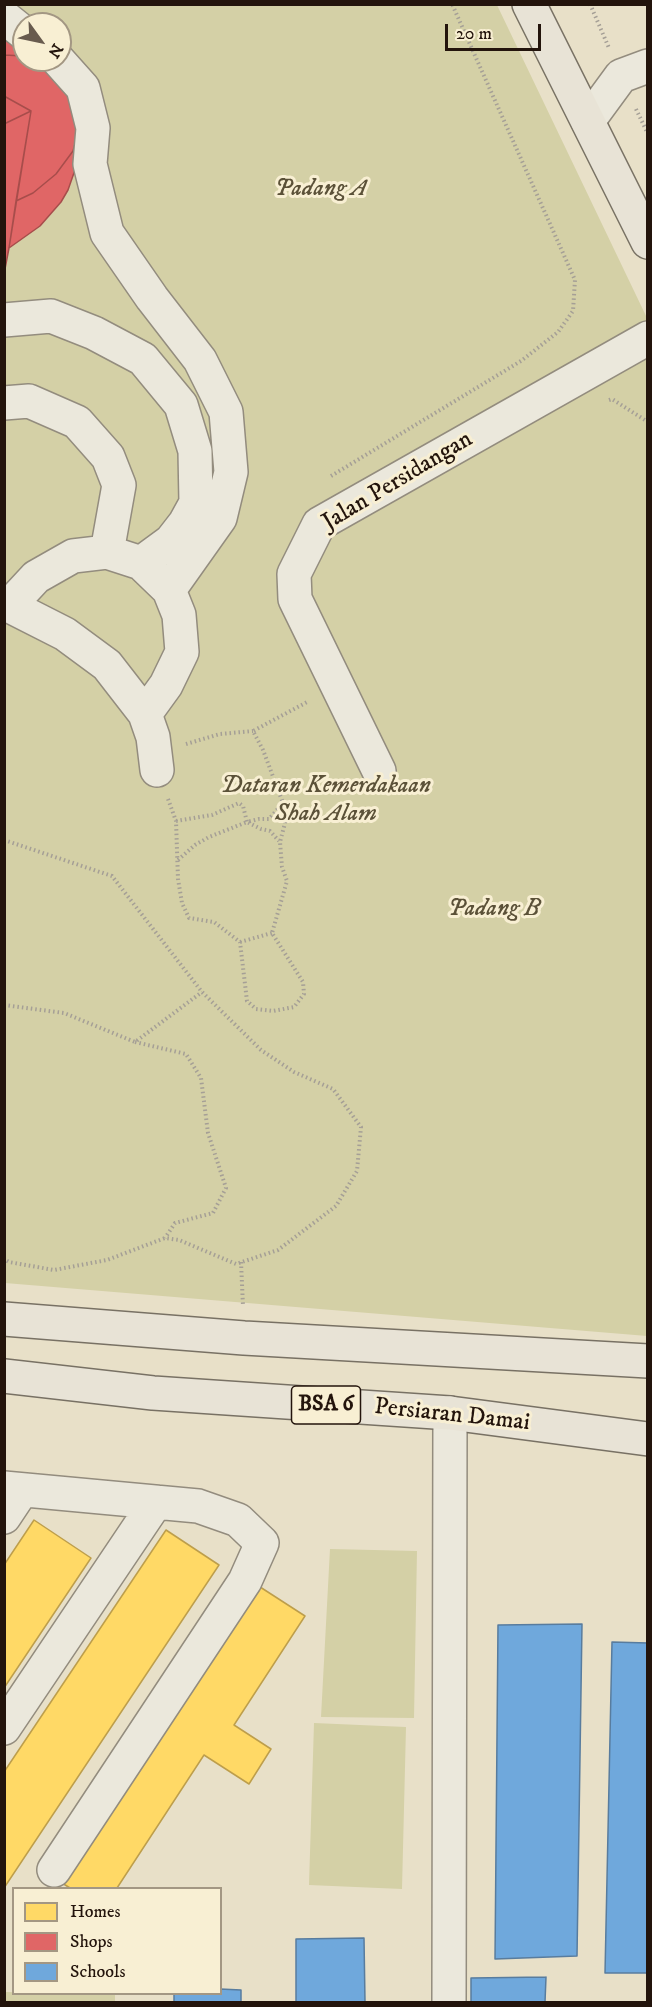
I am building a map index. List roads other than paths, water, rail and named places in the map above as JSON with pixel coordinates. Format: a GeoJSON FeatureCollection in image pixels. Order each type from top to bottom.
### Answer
{"type":"FeatureCollection","features":[{"type":"Feature","properties":{"kind":"main road"},"geometry":{"type":"LineString","coordinates":[[529,4],[648,242]]}},
{"type":"Feature","properties":{"kind":"main road"},"geometry":{"type":"LineString","coordinates":[[4,1319],[244,1338],[648,1361]]}},
{"type":"Feature","properties":{"kind":"main road","name":"Persiaran Damai"},"geometry":{"type":"LineString","coordinates":[[4,1376],[153,1393],[450,1413],[648,1439]]}},
{"type":"Feature","properties":{"kind":"street"},"geometry":{"type":"LineString","coordinates":[[588,121],[621,76],[648,66]]}},
{"type":"Feature","properties":{"kind":"street"},"geometry":{"type":"LineString","coordinates":[[69,72],[83,88],[93,128],[90,164],[107,233],[152,298],[200,360],[226,412],[231,472],[220,518],[169,590]]}},
{"type":"Feature","properties":{"kind":"street"},"geometry":{"type":"LineString","coordinates":[[4,320],[51,316],[94,333],[143,359],[181,405],[195,451],[196,503],[171,541],[141,563]]}},
{"type":"Feature","properties":{"kind":"street","name":"Jalan Persidangan"},"geometry":{"type":"LineString","coordinates":[[379,771],[295,599],[294,574],[319,524],[648,338]]}},
{"type":"Feature","properties":{"kind":"street"},"geometry":{"type":"LineString","coordinates":[[4,403],[29,401],[77,422],[108,457],[119,485],[107,552]]}},
{"type":"Feature","properties":{"kind":"street"},"geometry":{"type":"LineString","coordinates":[[145,714],[166,685],[182,652],[179,615],[169,590],[141,563],[107,552],[73,556],[36,577],[7,604],[65,634],[107,665],[145,714],[153,737],[156,762]]}},
{"type":"Feature","properties":{"kind":"street"},"geometry":{"type":"LineString","coordinates":[[449,2002],[450,1413]]}},
{"type":"Feature","properties":{"kind":"street"},"geometry":{"type":"LineString","coordinates":[[4,1517],[13,1489],[198,1506],[238,1520],[262,1543],[245,1581],[54,1870]]}},
{"type":"Feature","properties":{"kind":"street"},"geometry":{"type":"LineString","coordinates":[[4,1728],[156,1502]]}},
{"type":"Feature","properties":{"kind":"park label","name":"Padang A"},"geometry":{"type":"Point","coordinates":[321,190]}},
{"type":"Feature","properties":{"kind":"park label","name":"Dataran Kemerdakaan Shah Alam"},"geometry":{"type":"Point","coordinates":[326,801]}},
{"type":"Feature","properties":{"kind":"park label","name":"Padang B"},"geometry":{"type":"Point","coordinates":[494,910]}}]}
